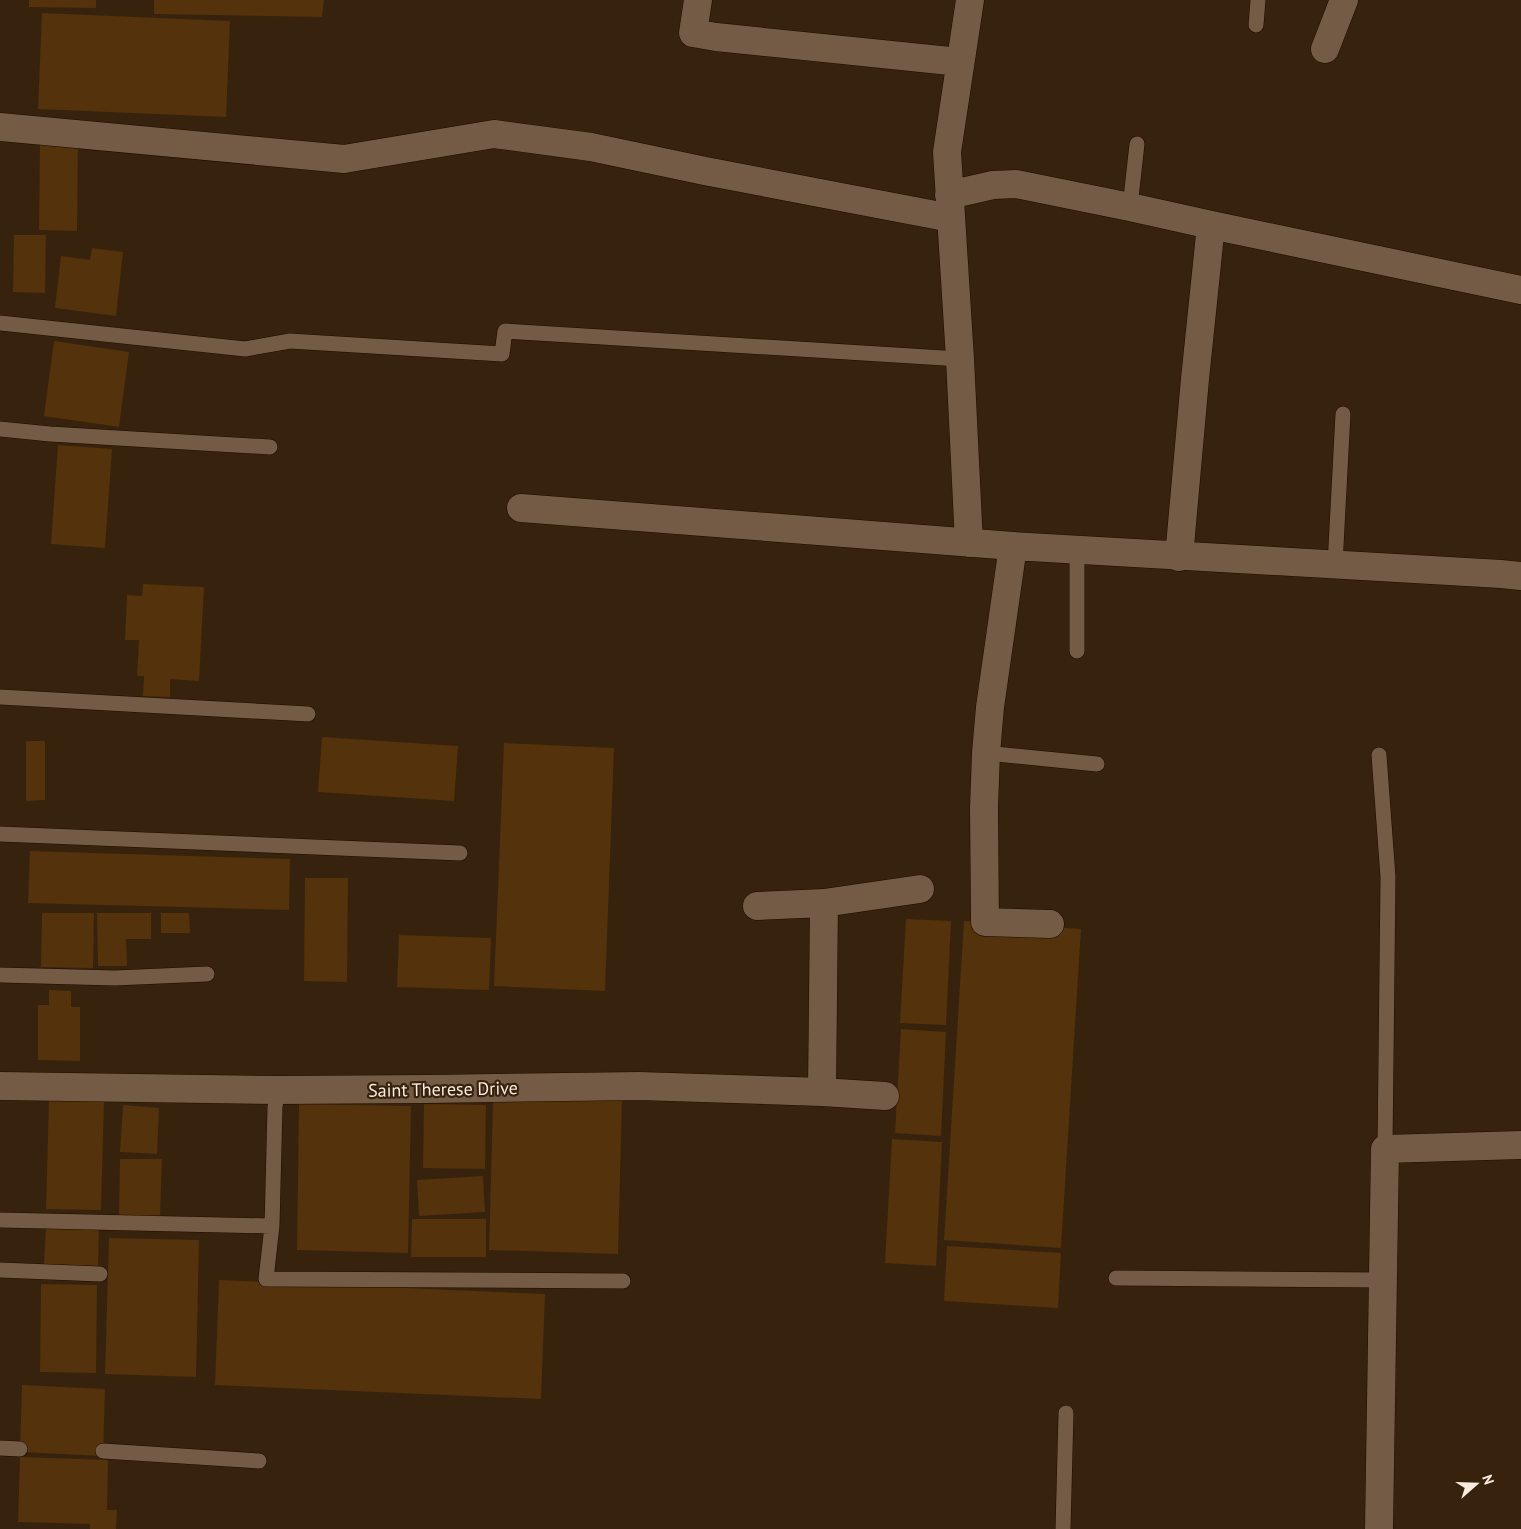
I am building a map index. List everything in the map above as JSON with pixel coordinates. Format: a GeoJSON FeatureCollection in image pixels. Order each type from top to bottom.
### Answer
{"type":"FeatureCollection","features":[{"type":"Feature","properties":{"kind":"street"},"geometry":{"type":"LineString","coordinates":[[698,0],[693,33],[960,62]]}},
{"type":"Feature","properties":{"kind":"street"},"geometry":{"type":"LineString","coordinates":[[969,543],[947,152],[970,0]]}},
{"type":"Feature","properties":{"kind":"street"},"geometry":{"type":"LineString","coordinates":[[1325,49],[1344,0]]}},
{"type":"Feature","properties":{"kind":"street"},"geometry":{"type":"LineString","coordinates":[[0,127],[344,159],[494,134],[591,147],[705,171],[950,206],[993,185],[1016,184],[1521,290]]}},
{"type":"Feature","properties":{"kind":"street"},"geometry":{"type":"LineString","coordinates":[[1179,556],[1211,225]]}},
{"type":"Feature","properties":{"kind":"street"},"geometry":{"type":"LineString","coordinates":[[521,508],[1077,551],[1521,576]]}},
{"type":"Feature","properties":{"kind":"street"},"geometry":{"type":"LineString","coordinates":[[1012,546],[990,706],[986,753],[984,808],[986,922],[1050,924]]}},
{"type":"Feature","properties":{"kind":"street"},"geometry":{"type":"LineString","coordinates":[[757,906],[824,903],[920,889]]}},
{"type":"Feature","properties":{"kind":"street"},"geometry":{"type":"LineString","coordinates":[[822,1092],[824,903]]}},
{"type":"Feature","properties":{"kind":"street","name":"Saint Therese Drive"},"geometry":{"type":"LineString","coordinates":[[0,1086],[428,1090],[639,1086],[885,1096]]}},
{"type":"Feature","properties":{"kind":"street"},"geometry":{"type":"LineString","coordinates":[[1379,1529],[1385,1149],[1521,1145]]}},
{"type":"Feature","properties":{"kind":"lane"},"geometry":{"type":"LineString","coordinates":[[1256,25],[1258,0]]}},
{"type":"Feature","properties":{"kind":"lane"},"geometry":{"type":"LineString","coordinates":[[1130,207],[1137,144]]}},
{"type":"Feature","properties":{"kind":"lane"},"geometry":{"type":"LineString","coordinates":[[0,323],[245,349],[290,341],[502,354],[505,331],[960,359]]}},
{"type":"Feature","properties":{"kind":"lane"},"geometry":{"type":"LineString","coordinates":[[1335,565],[1343,414]]}},
{"type":"Feature","properties":{"kind":"lane"},"geometry":{"type":"LineString","coordinates":[[0,429],[50,434],[270,447]]}},
{"type":"Feature","properties":{"kind":"lane"},"geometry":{"type":"LineString","coordinates":[[1077,551],[1077,651]]}},
{"type":"Feature","properties":{"kind":"lane"},"geometry":{"type":"LineString","coordinates":[[0,698],[308,714]]}},
{"type":"Feature","properties":{"kind":"lane"},"geometry":{"type":"LineString","coordinates":[[986,753],[1097,764]]}},
{"type":"Feature","properties":{"kind":"lane"},"geometry":{"type":"LineString","coordinates":[[1379,755],[1388,878],[1385,1149]]}},
{"type":"Feature","properties":{"kind":"lane"},"geometry":{"type":"LineString","coordinates":[[0,834],[460,853]]}},
{"type":"Feature","properties":{"kind":"lane"},"geometry":{"type":"LineString","coordinates":[[0,975],[115,978],[207,974]]}},
{"type":"Feature","properties":{"kind":"lane"},"geometry":{"type":"LineString","coordinates":[[278,1090],[275,1107],[272,1226],[266,1279],[623,1281]]}},
{"type":"Feature","properties":{"kind":"lane"},"geometry":{"type":"LineString","coordinates":[[0,1220],[272,1226]]}},
{"type":"Feature","properties":{"kind":"lane"},"geometry":{"type":"LineString","coordinates":[[0,1270],[100,1274]]}},
{"type":"Feature","properties":{"kind":"lane"},"geometry":{"type":"LineString","coordinates":[[1116,1278],[1384,1280]]}},
{"type":"Feature","properties":{"kind":"lane"},"geometry":{"type":"LineString","coordinates":[[1063,1529],[1066,1413]]}},
{"type":"Feature","properties":{"kind":"lane"},"geometry":{"type":"LineString","coordinates":[[0,1448],[20,1449]]}},
{"type":"Feature","properties":{"kind":"lane"},"geometry":{"type":"LineString","coordinates":[[102,1451],[259,1461]]}},
{"type":"Feature","properties":{"kind":"building"},"geometry":{"type":"Polygon","coordinates":[[[29,0],[96,0],[96,8],[29,7],[29,0]]]}},
{"type":"Feature","properties":{"kind":"building"},"geometry":{"type":"Polygon","coordinates":[[[154,0],[324,0],[322,17],[154,14],[154,0]]]}},
{"type":"Feature","properties":{"kind":"building"},"geometry":{"type":"Polygon","coordinates":[[[42,13],[230,21],[226,117],[38,109],[42,13]]]}},
{"type":"Feature","properties":{"kind":"building"},"geometry":{"type":"Polygon","coordinates":[[[40,141],[78,141],[77,231],[39,230],[40,141]]]}},
{"type":"Feature","properties":{"kind":"building"},"geometry":{"type":"Polygon","coordinates":[[[14,235],[46,235],[45,293],[13,292],[14,235]]]}},
{"type":"Feature","properties":{"kind":"building"},"geometry":{"type":"Polygon","coordinates":[[[92,248],[123,252],[116,316],[55,308],[61,256],[90,260],[92,248]]]}},
{"type":"Feature","properties":{"kind":"building"},"geometry":{"type":"Polygon","coordinates":[[[54,341],[129,352],[119,427],[44,416],[54,341]]]}},
{"type":"Feature","properties":{"kind":"building"},"geometry":{"type":"Polygon","coordinates":[[[58,445],[112,449],[105,548],[51,544],[58,445]]]}},
{"type":"Feature","properties":{"kind":"building"},"geometry":{"type":"Polygon","coordinates":[[[143,584],[204,587],[199,681],[170,679],[170,697],[143,696],[144,676],[137,676],[139,640],[125,640],[127,595],[142,596],[143,584]]]}},
{"type":"Feature","properties":{"kind":"building"},"geometry":{"type":"Polygon","coordinates":[[[322,737],[458,746],[454,801],[318,792],[322,737]]]}},
{"type":"Feature","properties":{"kind":"building"},"geometry":{"type":"Polygon","coordinates":[[[26,741],[45,741],[45,800],[26,801],[26,741]]]}},
{"type":"Feature","properties":{"kind":"building"},"geometry":{"type":"Polygon","coordinates":[[[504,743],[614,748],[605,991],[494,986],[504,743]]]}},
{"type":"Feature","properties":{"kind":"building"},"geometry":{"type":"Polygon","coordinates":[[[30,851],[290,859],[289,910],[28,903],[30,851]]]}},
{"type":"Feature","properties":{"kind":"building"},"geometry":{"type":"Polygon","coordinates":[[[305,878],[348,878],[347,982],[304,981],[305,878]]]}},
{"type":"Feature","properties":{"kind":"building"},"geometry":{"type":"Polygon","coordinates":[[[42,913],[94,913],[93,968],[41,967],[42,913]]]}},
{"type":"Feature","properties":{"kind":"building"},"geometry":{"type":"Polygon","coordinates":[[[97,913],[151,913],[151,939],[126,939],[127,966],[98,966],[97,913]]]}},
{"type":"Feature","properties":{"kind":"building"},"geometry":{"type":"Polygon","coordinates":[[[161,913],[189,913],[190,933],[161,933],[161,913]]]}},
{"type":"Feature","properties":{"kind":"building"},"geometry":{"type":"Polygon","coordinates":[[[906,919],[951,921],[946,1025],[900,1023],[906,919]]]}},
{"type":"Feature","properties":{"kind":"building"},"geometry":{"type":"Polygon","coordinates":[[[964,921],[1081,929],[1061,1248],[944,1240],[964,921]]]}},
{"type":"Feature","properties":{"kind":"building"},"geometry":{"type":"Polygon","coordinates":[[[399,935],[491,938],[489,990],[397,987],[399,935]]]}},
{"type":"Feature","properties":{"kind":"building"},"geometry":{"type":"Polygon","coordinates":[[[49,990],[71,991],[71,1007],[80,1007],[80,1061],[38,1060],[38,1005],[49,1005],[49,990]]]}},
{"type":"Feature","properties":{"kind":"building"},"geometry":{"type":"Polygon","coordinates":[[[901,1029],[946,1032],[941,1136],[895,1133],[901,1029]]]}},
{"type":"Feature","properties":{"kind":"building"},"geometry":{"type":"Polygon","coordinates":[[[516,1096],[622,1099],[618,1254],[489,1250],[493,1101],[516,1102],[516,1096]]]}},
{"type":"Feature","properties":{"kind":"building"},"geometry":{"type":"Polygon","coordinates":[[[49,1099],[104,1101],[101,1210],[46,1209],[49,1099]]]}},
{"type":"Feature","properties":{"kind":"building"},"geometry":{"type":"Polygon","coordinates":[[[299,1104],[411,1106],[408,1253],[297,1250],[299,1104]]]}},
{"type":"Feature","properties":{"kind":"building"},"geometry":{"type":"Polygon","coordinates":[[[424,1104],[486,1105],[485,1169],[423,1168],[424,1104]]]}},
{"type":"Feature","properties":{"kind":"building"},"geometry":{"type":"Polygon","coordinates":[[[123,1105],[159,1108],[157,1154],[120,1152],[123,1105]]]}},
{"type":"Feature","properties":{"kind":"building"},"geometry":{"type":"Polygon","coordinates":[[[892,1139],[942,1142],[936,1266],[885,1263],[892,1139]]]}},
{"type":"Feature","properties":{"kind":"building"},"geometry":{"type":"Polygon","coordinates":[[[120,1159],[162,1159],[160,1217],[119,1216],[120,1159]]]}},
{"type":"Feature","properties":{"kind":"building"},"geometry":{"type":"Polygon","coordinates":[[[483,1176],[485,1212],[419,1216],[417,1180],[483,1176]]]}},
{"type":"Feature","properties":{"kind":"building"},"geometry":{"type":"Polygon","coordinates":[[[412,1219],[486,1219],[486,1257],[411,1257],[412,1219]]]}},
{"type":"Feature","properties":{"kind":"building"},"geometry":{"type":"Polygon","coordinates":[[[46,1226],[99,1228],[98,1266],[44,1264],[46,1226]]]}},
{"type":"Feature","properties":{"kind":"building"},"geometry":{"type":"Polygon","coordinates":[[[109,1238],[199,1240],[196,1377],[105,1374],[109,1238]]]}},
{"type":"Feature","properties":{"kind":"building"},"geometry":{"type":"Polygon","coordinates":[[[947,1246],[1061,1253],[1058,1308],[944,1301],[947,1246]]]}},
{"type":"Feature","properties":{"kind":"building"},"geometry":{"type":"Polygon","coordinates":[[[219,1280],[545,1294],[541,1399],[215,1385],[219,1280]]]}},
{"type":"Feature","properties":{"kind":"building"},"geometry":{"type":"Polygon","coordinates":[[[41,1284],[97,1285],[96,1373],[40,1372],[41,1284]]]}},
{"type":"Feature","properties":{"kind":"building"},"geometry":{"type":"Polygon","coordinates":[[[22,1385],[105,1389],[103,1456],[20,1452],[22,1385]]]}},
{"type":"Feature","properties":{"kind":"building"},"geometry":{"type":"Polygon","coordinates":[[[20,1457],[108,1460],[107,1510],[117,1510],[116,1529],[90,1529],[90,1524],[18,1522],[20,1457]]]}}]}
